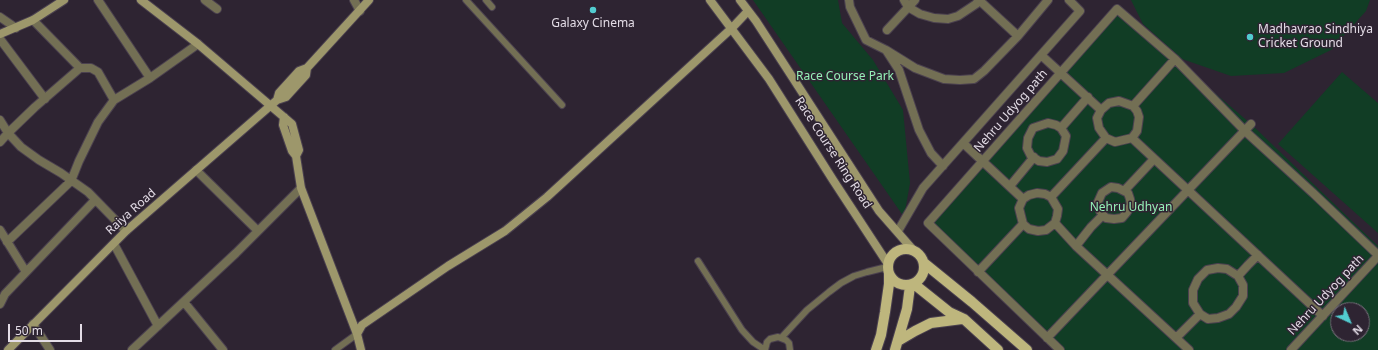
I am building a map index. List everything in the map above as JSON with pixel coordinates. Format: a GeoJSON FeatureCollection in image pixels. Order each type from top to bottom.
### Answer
{"type":"FeatureCollection","features":[{"type":"Feature","properties":{"kind":"main road"},"geometry":{"type":"LineString","coordinates":[[876,350],[881,335],[885,312],[889,284],[888,268],[889,260],[893,254],[899,250],[907,249],[914,251],[922,257],[924,263],[923,274],[918,281],[912,285],[899,285],[893,281],[888,268]]}},
{"type":"Feature","properties":{"kind":"main road"},"geometry":{"type":"LineString","coordinates":[[924,263],[1027,350]]}},
{"type":"Feature","properties":{"kind":"main road"},"geometry":{"type":"LineString","coordinates":[[912,285],[949,312],[964,319],[998,350]]}},
{"type":"Feature","properties":{"kind":"main road"},"geometry":{"type":"LineString","coordinates":[[897,346],[912,285]]}},
{"type":"Feature","properties":{"kind":"main road"},"geometry":{"type":"LineString","coordinates":[[897,346],[914,331],[931,323],[964,319]]}},
{"type":"Feature","properties":{"kind":"street"},"geometry":{"type":"LineString","coordinates":[[0,34],[34,20],[64,0]]}},
{"type":"Feature","properties":{"kind":"street"},"geometry":{"type":"LineString","coordinates":[[98,0],[150,78]]}},
{"type":"Feature","properties":{"kind":"street"},"geometry":{"type":"LineString","coordinates":[[205,0],[217,9]]}},
{"type":"Feature","properties":{"kind":"street"},"geometry":{"type":"LineString","coordinates":[[354,0],[360,11]]}},
{"type":"Feature","properties":{"kind":"street","name":"Raiya Road"},"geometry":{"type":"LineString","coordinates":[[8,350],[126,231],[274,102],[286,98],[306,75],[307,68],[370,0]]}},
{"type":"Feature","properties":{"kind":"street","name":"Race Course Ring Road"},"geometry":{"type":"LineString","coordinates":[[710,0],[769,79],[794,116],[888,268]]}},
{"type":"Feature","properties":{"kind":"street","name":"Race Course Ring Road"},"geometry":{"type":"LineString","coordinates":[[740,0],[756,21],[879,211],[914,251]]}},
{"type":"Feature","properties":{"kind":"street"},"geometry":{"type":"LineString","coordinates":[[849,0],[850,7],[866,40],[886,50],[915,68],[944,79],[967,80],[974,79],[984,71],[1018,36],[1048,0]]}},
{"type":"Feature","properties":{"kind":"street"},"geometry":{"type":"LineString","coordinates":[[887,30],[906,4],[915,0]]}},
{"type":"Feature","properties":{"kind":"street"},"geometry":{"type":"LineString","coordinates":[[906,4],[920,14],[934,18],[948,19],[958,16],[979,0],[1018,36]]}},
{"type":"Feature","properties":{"kind":"street"},"geometry":{"type":"LineString","coordinates":[[898,232],[923,188],[1080,10],[1069,0]]}},
{"type":"Feature","properties":{"kind":"street"},"geometry":{"type":"LineString","coordinates":[[145,1],[274,102],[284,117],[283,125],[292,152],[296,156],[301,188],[362,350]]}},
{"type":"Feature","properties":{"kind":"street","name":"Nehru Udyog path"},"geometry":{"type":"LineString","coordinates":[[1060,350],[928,223],[1117,9],[1174,59],[1245,131],[1378,255],[1291,350]]}},
{"type":"Feature","properties":{"kind":"street"},"geometry":{"type":"LineString","coordinates":[[357,334],[362,325],[373,317],[448,266],[511,226],[546,197],[732,28],[748,11]]}},
{"type":"Feature","properties":{"kind":"street"},"geometry":{"type":"LineString","coordinates":[[0,17],[16,28]]}},
{"type":"Feature","properties":{"kind":"street"},"geometry":{"type":"LineString","coordinates":[[34,20],[80,68]]}},
{"type":"Feature","properties":{"kind":"street"},"geometry":{"type":"LineString","coordinates":[[0,39],[45,99]]}},
{"type":"Feature","properties":{"kind":"street"},"geometry":{"type":"LineString","coordinates":[[8,242],[71,181],[98,122],[114,100],[150,78],[198,44]]}},
{"type":"Feature","properties":{"kind":"street"},"geometry":{"type":"LineString","coordinates":[[886,50],[899,70],[919,130],[931,153],[943,166]]}},
{"type":"Feature","properties":{"kind":"street"},"geometry":{"type":"LineString","coordinates":[[1041,55],[1101,110]]}},
{"type":"Feature","properties":{"kind":"street"},"geometry":{"type":"LineString","coordinates":[[1133,106],[1174,59]]}},
{"type":"Feature","properties":{"kind":"street"},"geometry":{"type":"LineString","coordinates":[[0,142],[80,68],[91,68],[98,72],[114,100]]}},
{"type":"Feature","properties":{"kind":"street"},"geometry":{"type":"LineString","coordinates":[[1061,128],[1088,97]]}},
{"type":"Feature","properties":{"kind":"street"},"geometry":{"type":"LineString","coordinates":[[1119,101],[1133,106],[1139,117],[1137,131],[1132,138],[1115,142],[1106,138],[1098,128],[1097,118],[1101,110],[1109,103],[1119,101]]}},
{"type":"Feature","properties":{"kind":"street"},"geometry":{"type":"LineString","coordinates":[[0,120],[8,133],[29,154],[61,173],[88,192],[126,231]]}},
{"type":"Feature","properties":{"kind":"street"},"geometry":{"type":"LineString","coordinates":[[1048,123],[1061,128],[1066,136],[1063,151],[1057,159],[1047,162],[1039,161],[1032,156],[1027,148],[1028,138],[1033,128],[1048,123]]}},
{"type":"Feature","properties":{"kind":"street"},"geometry":{"type":"LineString","coordinates":[[1047,338],[1106,274],[1251,124]]}},
{"type":"Feature","properties":{"kind":"street"},"geometry":{"type":"LineString","coordinates":[[1051,197],[1106,138]]}},
{"type":"Feature","properties":{"kind":"street"},"geometry":{"type":"LineString","coordinates":[[1132,138],[1323,316]]}},
{"type":"Feature","properties":{"kind":"street"},"geometry":{"type":"LineString","coordinates":[[963,143],[1023,199]]}},
{"type":"Feature","properties":{"kind":"street"},"geometry":{"type":"LineString","coordinates":[[1010,186],[1034,157]]}},
{"type":"Feature","properties":{"kind":"street"},"geometry":{"type":"LineString","coordinates":[[1124,190],[1154,159]]}},
{"type":"Feature","properties":{"kind":"street"},"geometry":{"type":"LineString","coordinates":[[196,170],[258,231]]}},
{"type":"Feature","properties":{"kind":"street"},"geometry":{"type":"LineString","coordinates":[[1111,187],[1124,190],[1128,194],[1131,205],[1127,212],[1122,218],[1106,218],[1100,211],[1098,202],[1102,193],[1111,187]]}},
{"type":"Feature","properties":{"kind":"street"},"geometry":{"type":"LineString","coordinates":[[132,350],[184,302],[301,188]]}},
{"type":"Feature","properties":{"kind":"street"},"geometry":{"type":"LineString","coordinates":[[1037,193],[1045,194],[1051,197],[1058,209],[1055,223],[1046,230],[1038,231],[1029,229],[1022,224],[1019,208],[1023,199],[1028,195],[1037,193]]}},
{"type":"Feature","properties":{"kind":"street"},"geometry":{"type":"LineString","coordinates":[[0,304],[4,291],[26,272],[95,200]]}},
{"type":"Feature","properties":{"kind":"street"},"geometry":{"type":"LineString","coordinates":[[1076,246],[1091,227],[1104,215]]}},
{"type":"Feature","properties":{"kind":"street"},"geometry":{"type":"LineString","coordinates":[[1055,223],[1076,246],[1189,350]]}},
{"type":"Feature","properties":{"kind":"street"},"geometry":{"type":"LineString","coordinates":[[978,272],[1022,224]]}},
{"type":"Feature","properties":{"kind":"street"},"geometry":{"type":"LineString","coordinates":[[0,230],[26,272]]}},
{"type":"Feature","properties":{"kind":"street"},"geometry":{"type":"LineString","coordinates":[[114,244],[158,326]]}},
{"type":"Feature","properties":{"kind":"street"},"geometry":{"type":"LineString","coordinates":[[1238,276],[1258,255]]}},
{"type":"Feature","properties":{"kind":"street"},"geometry":{"type":"LineString","coordinates":[[1218,268],[1227,269],[1238,276],[1243,286],[1243,296],[1236,307],[1229,314],[1218,318],[1208,319],[1200,314],[1193,303],[1193,290],[1198,279],[1207,270],[1218,268]]}},
{"type":"Feature","properties":{"kind":"street"},"geometry":{"type":"LineString","coordinates":[[184,302],[223,350]]}},
{"type":"Feature","properties":{"kind":"street"},"geometry":{"type":"LineString","coordinates":[[1176,338],[1200,314]]}},
{"type":"Feature","properties":{"kind":"street"},"geometry":{"type":"LineString","coordinates":[[33,324],[50,350]]}},
{"type":"Feature","properties":{"kind":"lane"},"geometry":{"type":"LineString","coordinates":[[466,0],[562,105]]}},
{"type":"Feature","properties":{"kind":"lane"},"geometry":{"type":"LineString","coordinates":[[486,0],[492,7]]}},
{"type":"Feature","properties":{"kind":"lane"},"geometry":{"type":"LineString","coordinates":[[698,261],[742,330],[758,346],[765,350],[765,346],[770,339],[778,336],[782,337],[789,343],[790,350]]}},
{"type":"Feature","properties":{"kind":"lane"},"geometry":{"type":"LineString","coordinates":[[782,337],[807,310],[842,283],[854,276],[888,268]]}},
{"type":"Feature","properties":{"kind":"lane"},"geometry":{"type":"LineString","coordinates":[[334,350],[357,334]]}},
{"type":"Feature","properties":{"kind":"green space","name":"Race Course Park"},"geometry":{"type":"Polygon","coordinates":[[[753,0],[838,0],[842,23],[873,60],[903,110],[910,183],[904,217],[753,0]]]}},
{"type":"Feature","properties":{"kind":"green space","name":"Madhavrao Sindhiya Cricket Ground"},"geometry":{"type":"Polygon","coordinates":[[[1131,0],[1370,0],[1366,11],[1331,50],[1284,73],[1231,76],[1182,59],[1143,24],[1131,0]]]}},
{"type":"Feature","properties":{"kind":"green space","name":"Nehru Udhyan"},"geometry":{"type":"Polygon","coordinates":[[[1117,9],[1251,124],[1378,246],[1378,350],[1060,350],[928,223],[1117,9]]]}},
{"type":"Feature","properties":{"kind":"green space"},"geometry":{"type":"Polygon","coordinates":[[[1342,72],[1378,103],[1378,233],[1278,144],[1342,72]]]}},
{"type":"Feature","properties":{"kind":"place","name":"Galaxy Cinema"},"geometry":{"type":"Point","coordinates":[593,10]}},
{"type":"Feature","properties":{"kind":"place","name":"Madhavrao Sindhiya Cricket Ground"},"geometry":{"type":"Point","coordinates":[1250,37]}}]}
